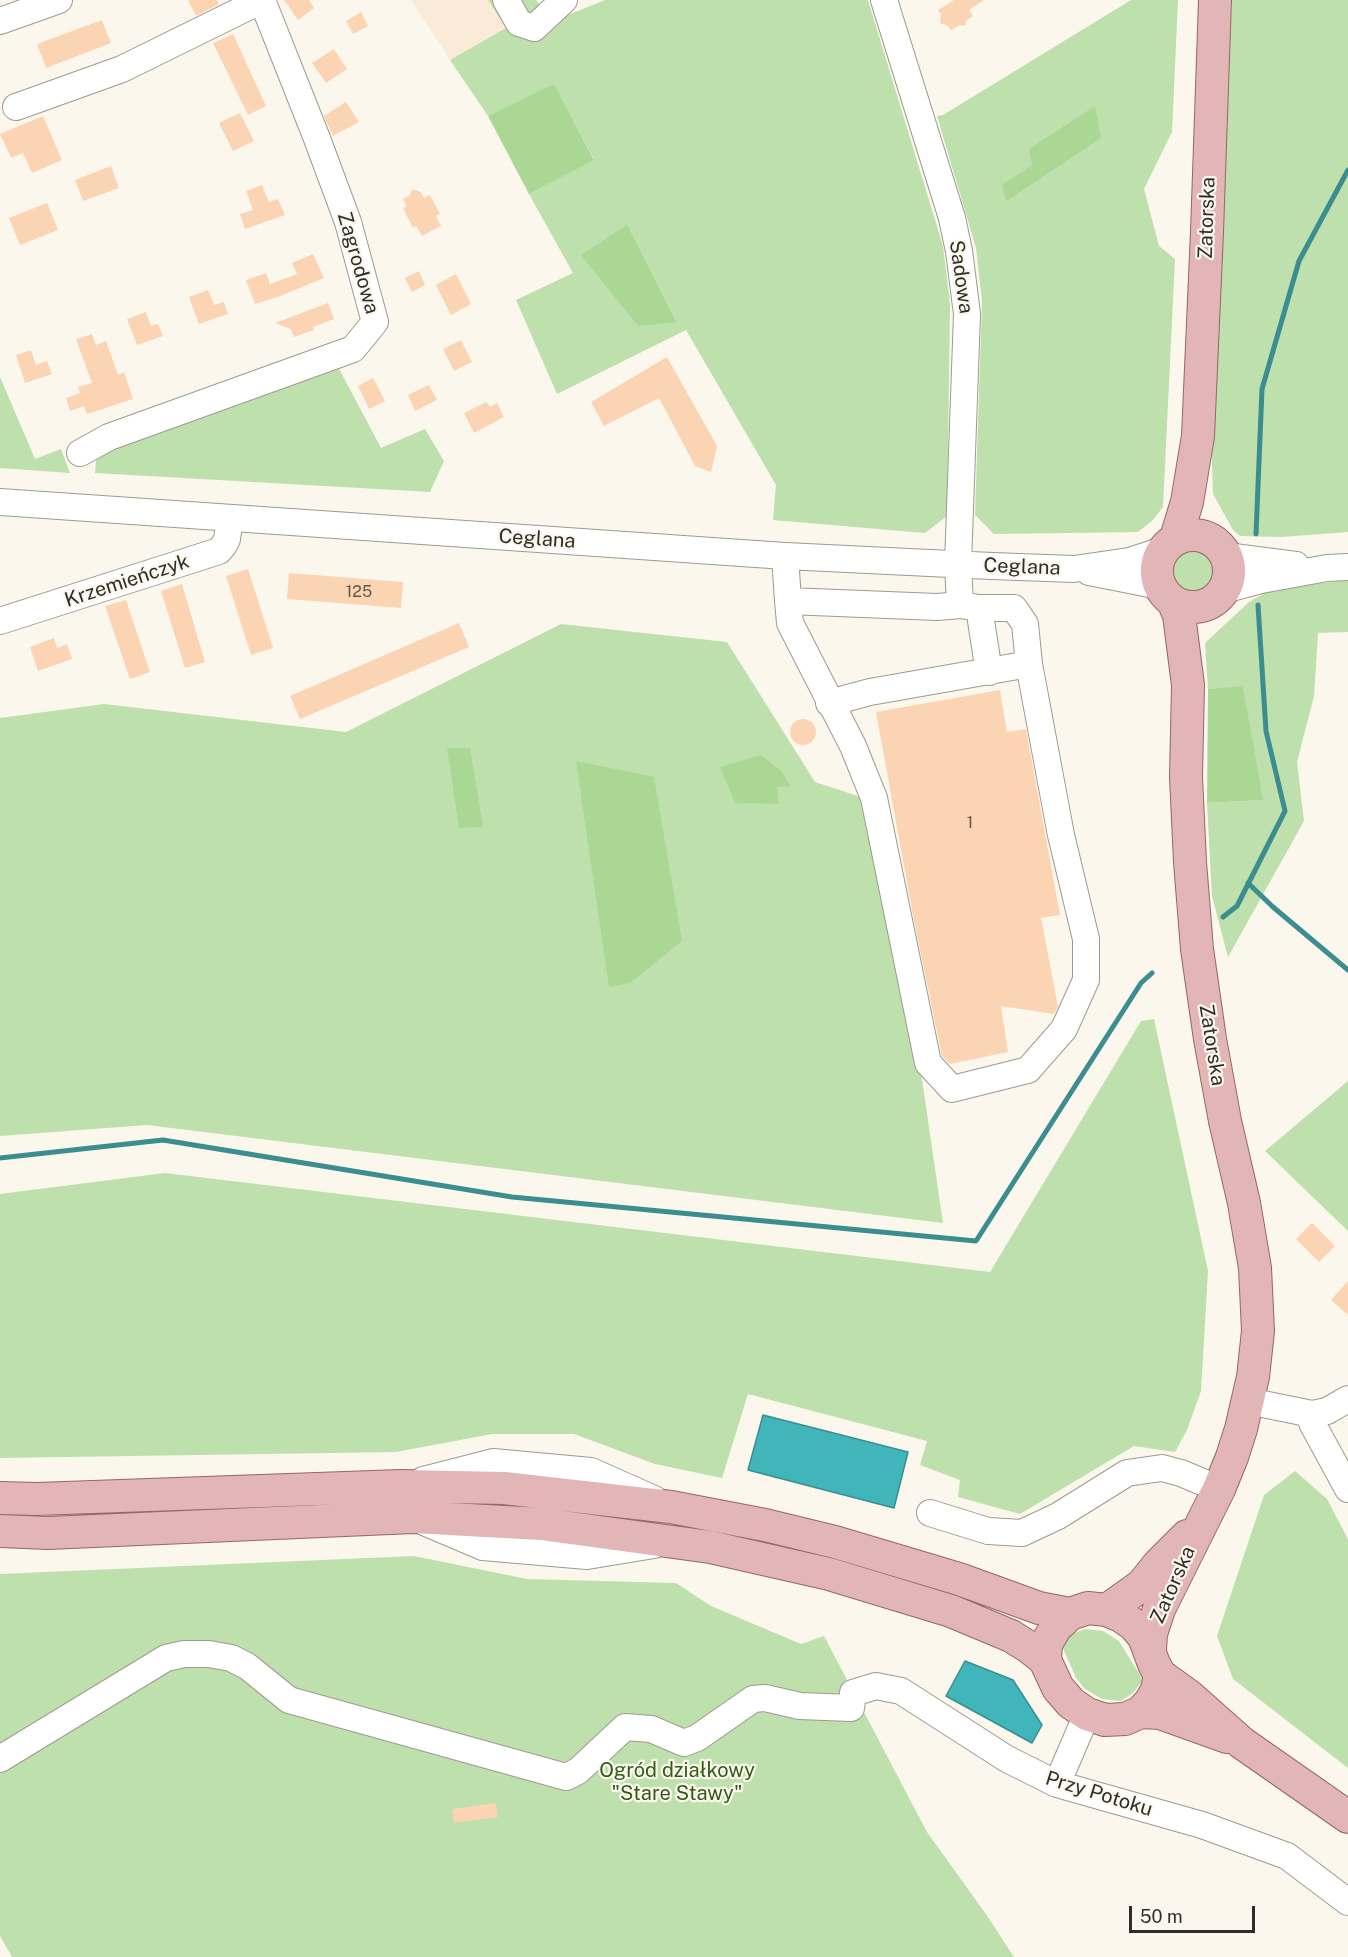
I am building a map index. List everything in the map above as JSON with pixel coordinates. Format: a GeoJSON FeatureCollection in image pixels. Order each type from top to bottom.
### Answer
{"type":"FeatureCollection","features":[{"type":"Feature","properties":{"kind":"main road","name":"Zatorska"},"geometry":{"type":"LineString","coordinates":[[1170,544],[1187,502],[1198,436],[1215,0]]}},
{"type":"Feature","properties":{"kind":"main road","name":"Zatorska"},"geometry":{"type":"LineString","coordinates":[[1198,436],[1204,503],[1221,549]]}},
{"type":"Feature","properties":{"kind":"main road"},"geometry":{"type":"LineString","coordinates":[[1196,534],[1221,549],[1229,567],[1228,579],[1218,596],[1203,606],[1192,608],[1182,606],[1166,594],[1156,568],[1170,544],[1186,535],[1196,534]]}},
{"type":"Feature","properties":{"kind":"main road","name":"Zatorska"},"geometry":{"type":"LineString","coordinates":[[1155,1662],[1151,1634],[1155,1619],[1219,1489],[1235,1448],[1253,1377],[1258,1331],[1255,1268],[1210,1039],[1197,950],[1187,787],[1188,685],[1179,615],[1166,594]]}},
{"type":"Feature","properties":{"kind":"main road","name":"Zatorska"},"geometry":{"type":"LineString","coordinates":[[1188,685],[1206,615],[1218,596]]}},
{"type":"Feature","properties":{"kind":"main road"},"geometry":{"type":"LineString","coordinates":[[0,1498],[107,1497],[401,1486],[504,1488],[671,1507],[765,1525],[835,1542],[959,1579],[1039,1608],[1070,1614]]}},
{"type":"Feature","properties":{"kind":"main road"},"geometry":{"type":"LineString","coordinates":[[0,1531],[48,1533],[413,1517],[541,1524],[710,1547],[830,1574],[951,1611],[1011,1636],[1045,1660],[1058,1688],[1071,1703],[1087,1714],[1105,1720],[1125,1719],[1141,1712],[1160,1713],[1242,1743]]}},
{"type":"Feature","properties":{"kind":"main road","name":"Zatorska"},"geometry":{"type":"LineString","coordinates":[[1107,1610],[1142,1585],[1158,1565],[1201,1523]]}},
{"type":"Feature","properties":{"kind":"main road"},"geometry":{"type":"LineString","coordinates":[[1045,1660],[1046,1644],[1056,1627],[1070,1614],[1088,1608],[1107,1610],[1121,1616],[1134,1625],[1144,1637],[1155,1662],[1157,1690],[1141,1712]]}},
{"type":"Feature","properties":{"kind":"main road"},"geometry":{"type":"LineString","coordinates":[[1155,1662],[1242,1743],[1348,1817]]}},
{"type":"Feature","properties":{"kind":"street"},"geometry":{"type":"LineString","coordinates":[[0,21],[59,0]]}},
{"type":"Feature","properties":{"kind":"street"},"geometry":{"type":"LineString","coordinates":[[16,107],[122,69],[262,0]]}},
{"type":"Feature","properties":{"kind":"street","name":"Zagrodowa"},"geometry":{"type":"LineString","coordinates":[[80,453],[109,437],[353,348],[375,322],[348,222],[262,0]]}},
{"type":"Feature","properties":{"kind":"street"},"geometry":{"type":"LineString","coordinates":[[506,0],[519,23],[534,28],[564,0]]}},
{"type":"Feature","properties":{"kind":"street","name":"Sadowa"},"geometry":{"type":"LineString","coordinates":[[884,0],[952,218],[959,251],[967,314],[958,564],[989,672]]}},
{"type":"Feature","properties":{"kind":"street","name":"Ceglana"},"geometry":{"type":"LineString","coordinates":[[0,502],[785,556],[958,564],[1074,568],[1129,561],[1170,544]]}},
{"type":"Feature","properties":{"kind":"street","name":"Krzemieńczyk"},"geometry":{"type":"LineString","coordinates":[[0,621],[219,551],[227,539],[230,518]]}},
{"type":"Feature","properties":{"kind":"street"},"geometry":{"type":"LineString","coordinates":[[1221,549],[1261,562],[1337,568]]}},
{"type":"Feature","properties":{"kind":"street"},"geometry":{"type":"LineString","coordinates":[[785,556],[788,601],[790,623],[853,746],[874,798],[928,1063],[952,1089],[1028,1070],[1064,1029],[1086,981],[1086,939],[1061,835],[1029,664],[1025,624],[1014,608],[788,601]]}},
{"type":"Feature","properties":{"kind":"street","name":"Ceglana"},"geometry":{"type":"LineString","coordinates":[[1074,568],[1166,594]]}},
{"type":"Feature","properties":{"kind":"street"},"geometry":{"type":"LineString","coordinates":[[1218,596],[1261,580],[1337,568]]}},
{"type":"Feature","properties":{"kind":"street"},"geometry":{"type":"LineString","coordinates":[[830,703],[870,692],[1029,664]]}},
{"type":"Feature","properties":{"kind":"street"},"geometry":{"type":"LineString","coordinates":[[1248,1401],[1312,1414],[1327,1410],[1348,1399]]}},
{"type":"Feature","properties":{"kind":"street"},"geometry":{"type":"LineString","coordinates":[[1312,1414],[1312,1423],[1348,1489]]}},
{"type":"Feature","properties":{"kind":"street"},"geometry":{"type":"LineString","coordinates":[[930,1513],[988,1532],[1022,1533],[1058,1516],[1127,1473],[1162,1468],[1181,1473],[1219,1489]]}},
{"type":"Feature","properties":{"kind":"street","name":"Przy Potoku"},"geometry":{"type":"LineString","coordinates":[[0,1759],[166,1658],[184,1654],[209,1654],[231,1658],[247,1666],[289,1700],[566,1777],[578,1771],[625,1727],[651,1730],[684,1743],[697,1738],[753,1700],[765,1698],[800,1706],[851,1708],[853,1693],[876,1686],[901,1691],[1007,1760],[1057,1784],[1202,1825],[1287,1856],[1348,1902]]}},
{"type":"Feature","properties":{"kind":"street"},"geometry":{"type":"LineString","coordinates":[[1057,1784],[1087,1714]]}},
{"type":"Feature","properties":{"kind":"shaded area"},"geometry":{"type":"Polygon","coordinates":[[[411,0],[488,0],[507,28],[450,60],[411,0]]]}},
{"type":"Feature","properties":{"kind":"green space"},"geometry":{"type":"Polygon","coordinates":[[[488,0],[536,0],[553,21],[605,0],[868,0],[943,246],[950,304],[947,516],[925,533],[773,520],[776,485],[686,330],[557,394],[516,300],[573,273],[529,194],[594,159],[554,85],[488,116],[450,60],[506,28],[488,0]]]}},
{"type":"Feature","properties":{"kind":"green space"},"geometry":{"type":"Polygon","coordinates":[[[1131,0],[1178,0],[1172,132],[1144,189],[1159,246],[1175,259],[1163,507],[1152,521],[1138,532],[994,534],[975,515],[982,301],[976,248],[937,116],[943,115],[1131,0]]]}},
{"type":"Feature","properties":{"kind":"green space"},"geometry":{"type":"Polygon","coordinates":[[[1232,0],[1348,0],[1348,532],[1281,537],[1240,536],[1233,530],[1213,494],[1211,433],[1232,0]]]}},
{"type":"Feature","properties":{"kind":"green space"},"geometry":{"type":"Polygon","coordinates":[[[554,84],[594,160],[529,194],[488,116],[554,84]]]}},
{"type":"Feature","properties":{"kind":"green space"},"geometry":{"type":"Polygon","coordinates":[[[1095,106],[1101,138],[1006,201],[1002,185],[1032,165],[1029,149],[1095,106]]]}},
{"type":"Feature","properties":{"kind":"green space"},"geometry":{"type":"Polygon","coordinates":[[[627,225],[676,322],[638,326],[581,255],[627,225]]]}},
{"type":"Feature","properties":{"kind":"green space"},"geometry":{"type":"Polygon","coordinates":[[[336,363],[381,448],[425,429],[444,461],[430,492],[95,473],[96,460],[109,445],[336,363]]]}},
{"type":"Feature","properties":{"kind":"green space"},"geometry":{"type":"Polygon","coordinates":[[[0,377],[35,459],[61,449],[70,473],[0,468],[0,377]]]}},
{"type":"Feature","properties":{"kind":"green space"},"geometry":{"type":"Polygon","coordinates":[[[1193,544],[1202,546],[1213,555],[1218,569],[1216,578],[1207,589],[1193,594],[1184,592],[1173,583],[1168,569],[1170,560],[1179,549],[1193,544]]]}},
{"type":"Feature","properties":{"kind":"green space"},"geometry":{"type":"Polygon","coordinates":[[[1348,580],[1348,632],[1318,633],[1314,696],[1297,762],[1304,821],[1228,957],[1212,896],[1207,803],[1262,800],[1243,687],[1208,689],[1205,643],[1249,602],[1271,589],[1348,580]]]}},
{"type":"Feature","properties":{"kind":"green space"},"geometry":{"type":"Polygon","coordinates":[[[561,624],[727,642],[815,782],[864,798],[920,1066],[943,1223],[147,1125],[0,1136],[0,718],[104,704],[346,732],[561,624]]]}},
{"type":"Feature","properties":{"kind":"green space"},"geometry":{"type":"Polygon","coordinates":[[[1243,686],[1263,800],[1207,803],[1208,689],[1243,686]]]}},
{"type":"Feature","properties":{"kind":"green space"},"geometry":{"type":"Polygon","coordinates":[[[447,748],[470,748],[483,827],[459,828],[447,748]]]}},
{"type":"Feature","properties":{"kind":"green space"},"geometry":{"type":"Polygon","coordinates":[[[761,755],[782,772],[791,786],[777,787],[779,804],[735,803],[720,767],[761,755]]]}},
{"type":"Feature","properties":{"kind":"green space"},"geometry":{"type":"Polygon","coordinates":[[[576,761],[654,777],[682,941],[630,983],[609,987],[576,761]]]}},
{"type":"Feature","properties":{"kind":"green space"},"geometry":{"type":"Polygon","coordinates":[[[1154,1019],[1208,1271],[1201,1391],[1187,1430],[1175,1452],[1134,1446],[1020,1514],[958,1497],[960,1480],[920,1465],[927,1441],[748,1394],[722,1478],[655,1464],[574,1434],[492,1434],[396,1452],[0,1458],[0,1194],[165,1173],[990,1272],[1141,1021],[1154,1019]]]}},
{"type":"Feature","properties":{"kind":"green space"},"geometry":{"type":"Polygon","coordinates":[[[1348,1081],[1348,1231],[1265,1151],[1348,1081]]]}},
{"type":"Feature","properties":{"kind":"green space"},"geometry":{"type":"Polygon","coordinates":[[[1295,1471],[1327,1499],[1348,1539],[1348,1768],[1233,1679],[1217,1636],[1264,1495],[1295,1471]]]}},
{"type":"Feature","properties":{"kind":"green space","name":"Ogród działkowy \"Stare Stawy\""},"geometry":{"type":"Polygon","coordinates":[[[414,1556],[527,1579],[676,1583],[711,1606],[801,1644],[824,1636],[927,1832],[1014,1957],[12,1957],[0,1936],[0,1574],[414,1556]]]}},
{"type":"Feature","properties":{"kind":"green space"},"geometry":{"type":"Polygon","coordinates":[[[1085,1629],[1103,1631],[1119,1641],[1143,1680],[1133,1693],[1121,1701],[1102,1699],[1085,1689],[1076,1678],[1061,1644],[1071,1634],[1085,1629]]]}},
{"type":"Feature","properties":{"kind":"water"},"geometry":{"type":"Polygon","coordinates":[[[763,1415],[908,1452],[894,1508],[748,1470],[763,1415]]]}},
{"type":"Feature","properties":{"kind":"water"},"geometry":{"type":"Polygon","coordinates":[[[965,1661],[1013,1680],[1042,1725],[1032,1743],[946,1696],[965,1661]]]}},
{"type":"Feature","properties":{"kind":"building"},"geometry":{"type":"Polygon","coordinates":[[[188,0],[217,0],[219,4],[196,16],[188,0]]]}},
{"type":"Feature","properties":{"kind":"building"},"geometry":{"type":"Polygon","coordinates":[[[284,0],[309,0],[314,8],[298,20],[284,0]]]}},
{"type":"Feature","properties":{"kind":"building"},"geometry":{"type":"Polygon","coordinates":[[[954,0],[984,0],[969,10],[973,16],[966,21],[965,26],[960,25],[951,30],[940,23],[941,15],[938,10],[954,0]]]}},
{"type":"Feature","properties":{"kind":"building"},"geometry":{"type":"Polygon","coordinates":[[[361,12],[368,26],[353,34],[346,21],[361,12]]]}},
{"type":"Feature","properties":{"kind":"building"},"geometry":{"type":"Polygon","coordinates":[[[102,20],[111,43],[46,68],[37,44],[102,20]]]}},
{"type":"Feature","properties":{"kind":"building"},"geometry":{"type":"Polygon","coordinates":[[[233,34],[266,106],[248,115],[213,43],[233,34]]]}},
{"type":"Feature","properties":{"kind":"building"},"geometry":{"type":"Polygon","coordinates":[[[334,49],[347,69],[326,83],[312,63],[334,49]]]}},
{"type":"Feature","properties":{"kind":"building"},"geometry":{"type":"Polygon","coordinates":[[[346,102],[359,122],[333,136],[324,116],[346,102]]]}},
{"type":"Feature","properties":{"kind":"building"},"geometry":{"type":"Polygon","coordinates":[[[240,113],[254,141],[233,151],[219,123],[240,113]]]}},
{"type":"Feature","properties":{"kind":"building"},"geometry":{"type":"Polygon","coordinates":[[[43,116],[62,160],[32,173],[23,153],[11,158],[0,134],[43,116]]]}},
{"type":"Feature","properties":{"kind":"building"},"geometry":{"type":"Polygon","coordinates":[[[111,166],[119,188],[83,201],[75,180],[111,166]]]}},
{"type":"Feature","properties":{"kind":"building"},"geometry":{"type":"Polygon","coordinates":[[[262,185],[269,202],[278,199],[285,215],[245,229],[240,214],[253,210],[246,191],[262,185]]]}},
{"type":"Feature","properties":{"kind":"building"},"geometry":{"type":"Polygon","coordinates":[[[412,189],[421,192],[424,198],[430,195],[440,214],[436,216],[441,226],[422,236],[416,226],[413,228],[403,208],[407,207],[403,199],[410,195],[412,189]]]}},
{"type":"Feature","properties":{"kind":"building"},"geometry":{"type":"Polygon","coordinates":[[[47,203],[58,230],[20,245],[9,218],[47,203]]]}},
{"type":"Feature","properties":{"kind":"building"},"geometry":{"type":"Polygon","coordinates":[[[313,254],[324,278],[255,304],[246,280],[266,273],[270,284],[297,274],[292,263],[313,254]]]}},
{"type":"Feature","properties":{"kind":"building"},"geometry":{"type":"Polygon","coordinates":[[[419,271],[425,285],[412,292],[405,278],[419,271]]]}},
{"type":"Feature","properties":{"kind":"building"},"geometry":{"type":"Polygon","coordinates":[[[456,274],[471,304],[451,315],[436,285],[456,274]]]}},
{"type":"Feature","properties":{"kind":"building"},"geometry":{"type":"Polygon","coordinates":[[[208,290],[214,305],[224,302],[228,314],[199,324],[189,297],[208,290]]]}},
{"type":"Feature","properties":{"kind":"building"},"geometry":{"type":"Polygon","coordinates":[[[328,303],[334,319],[313,327],[314,330],[294,337],[291,329],[275,323],[328,303]]]}},
{"type":"Feature","properties":{"kind":"building"},"geometry":{"type":"Polygon","coordinates":[[[146,312],[151,326],[158,324],[163,336],[137,345],[127,319],[146,312]]]}},
{"type":"Feature","properties":{"kind":"building"},"geometry":{"type":"Polygon","coordinates":[[[92,334],[96,345],[106,341],[118,375],[124,372],[133,399],[87,414],[84,406],[70,411],[66,398],[80,393],[78,387],[92,383],[76,339],[92,334]]]}},
{"type":"Feature","properties":{"kind":"building"},"geometry":{"type":"Polygon","coordinates":[[[461,340],[472,362],[454,371],[443,349],[461,340]]]}},
{"type":"Feature","properties":{"kind":"building"},"geometry":{"type":"Polygon","coordinates":[[[31,350],[36,365],[47,361],[52,374],[25,383],[16,355],[31,350]]]}},
{"type":"Feature","properties":{"kind":"building"},"geometry":{"type":"Polygon","coordinates":[[[667,357],[717,446],[711,472],[695,466],[659,398],[604,426],[591,402],[667,357]]]}},
{"type":"Feature","properties":{"kind":"building"},"geometry":{"type":"Polygon","coordinates":[[[373,378],[385,401],[369,409],[358,386],[373,378]]]}},
{"type":"Feature","properties":{"kind":"building"},"geometry":{"type":"Polygon","coordinates":[[[429,385],[437,400],[415,411],[408,395],[429,385]]]}},
{"type":"Feature","properties":{"kind":"building"},"geometry":{"type":"Polygon","coordinates":[[[486,402],[490,407],[497,403],[504,417],[474,433],[464,413],[486,402]]]}},
{"type":"Feature","properties":{"kind":"building"},"geometry":{"type":"Polygon","coordinates":[[[248,569],[273,648],[251,655],[226,576],[248,569]]]}},
{"type":"Feature","properties":{"kind":"building"},"geometry":{"type":"Polygon","coordinates":[[[289,573],[403,582],[401,608],[287,599],[289,573]]]}},
{"type":"Feature","properties":{"kind":"building"},"geometry":{"type":"Polygon","coordinates":[[[182,584],[205,662],[185,668],[161,591],[182,584]]]}},
{"type":"Feature","properties":{"kind":"building"},"geometry":{"type":"Polygon","coordinates":[[[126,600],[150,672],[130,679],[105,606],[126,600]]]}},
{"type":"Feature","properties":{"kind":"building"},"geometry":{"type":"Polygon","coordinates":[[[459,623],[469,647],[300,719],[290,696],[459,623]]]}},
{"type":"Feature","properties":{"kind":"building"},"geometry":{"type":"Polygon","coordinates":[[[54,638],[57,648],[67,644],[72,659],[38,671],[30,647],[54,638]]]}},
{"type":"Feature","properties":{"kind":"building"},"geometry":{"type":"Polygon","coordinates":[[[1000,690],[1007,732],[1026,729],[1060,915],[1041,918],[1058,1007],[1054,1014],[1001,1006],[1008,1052],[950,1064],[942,1056],[914,921],[876,712],[1000,690]]]}},
{"type":"Feature","properties":{"kind":"building"},"geometry":{"type":"Polygon","coordinates":[[[803,719],[812,723],[816,732],[812,741],[803,745],[794,741],[790,732],[794,723],[803,719]]]}},
{"type":"Feature","properties":{"kind":"building"},"geometry":{"type":"Polygon","coordinates":[[[1312,1223],[1335,1246],[1319,1262],[1296,1239],[1312,1223]]]}},
{"type":"Feature","properties":{"kind":"building"},"geometry":{"type":"Polygon","coordinates":[[[1348,1281],[1348,1315],[1331,1300],[1348,1281]]]}},
{"type":"Feature","properties":{"kind":"building"},"geometry":{"type":"Polygon","coordinates":[[[496,1803],[498,1817],[454,1823],[452,1809],[496,1803]]]}},
{"type":"Feature","properties":{"kind":"waterway"},"geometry":{"type":"LineString","coordinates":[[1256,534],[1262,389],[1299,261],[1348,170]]}},
{"type":"Feature","properties":{"kind":"waterway"},"geometry":{"type":"LineString","coordinates":[[1223,917],[1237,906],[1285,811],[1266,731],[1258,605]]}},
{"type":"Feature","properties":{"kind":"waterway"},"geometry":{"type":"LineString","coordinates":[[1248,883],[1348,970]]}},
{"type":"Feature","properties":{"kind":"waterway"},"geometry":{"type":"LineString","coordinates":[[0,1158],[163,1140],[512,1197],[976,1241],[1141,983],[1152,973]]}}]}
